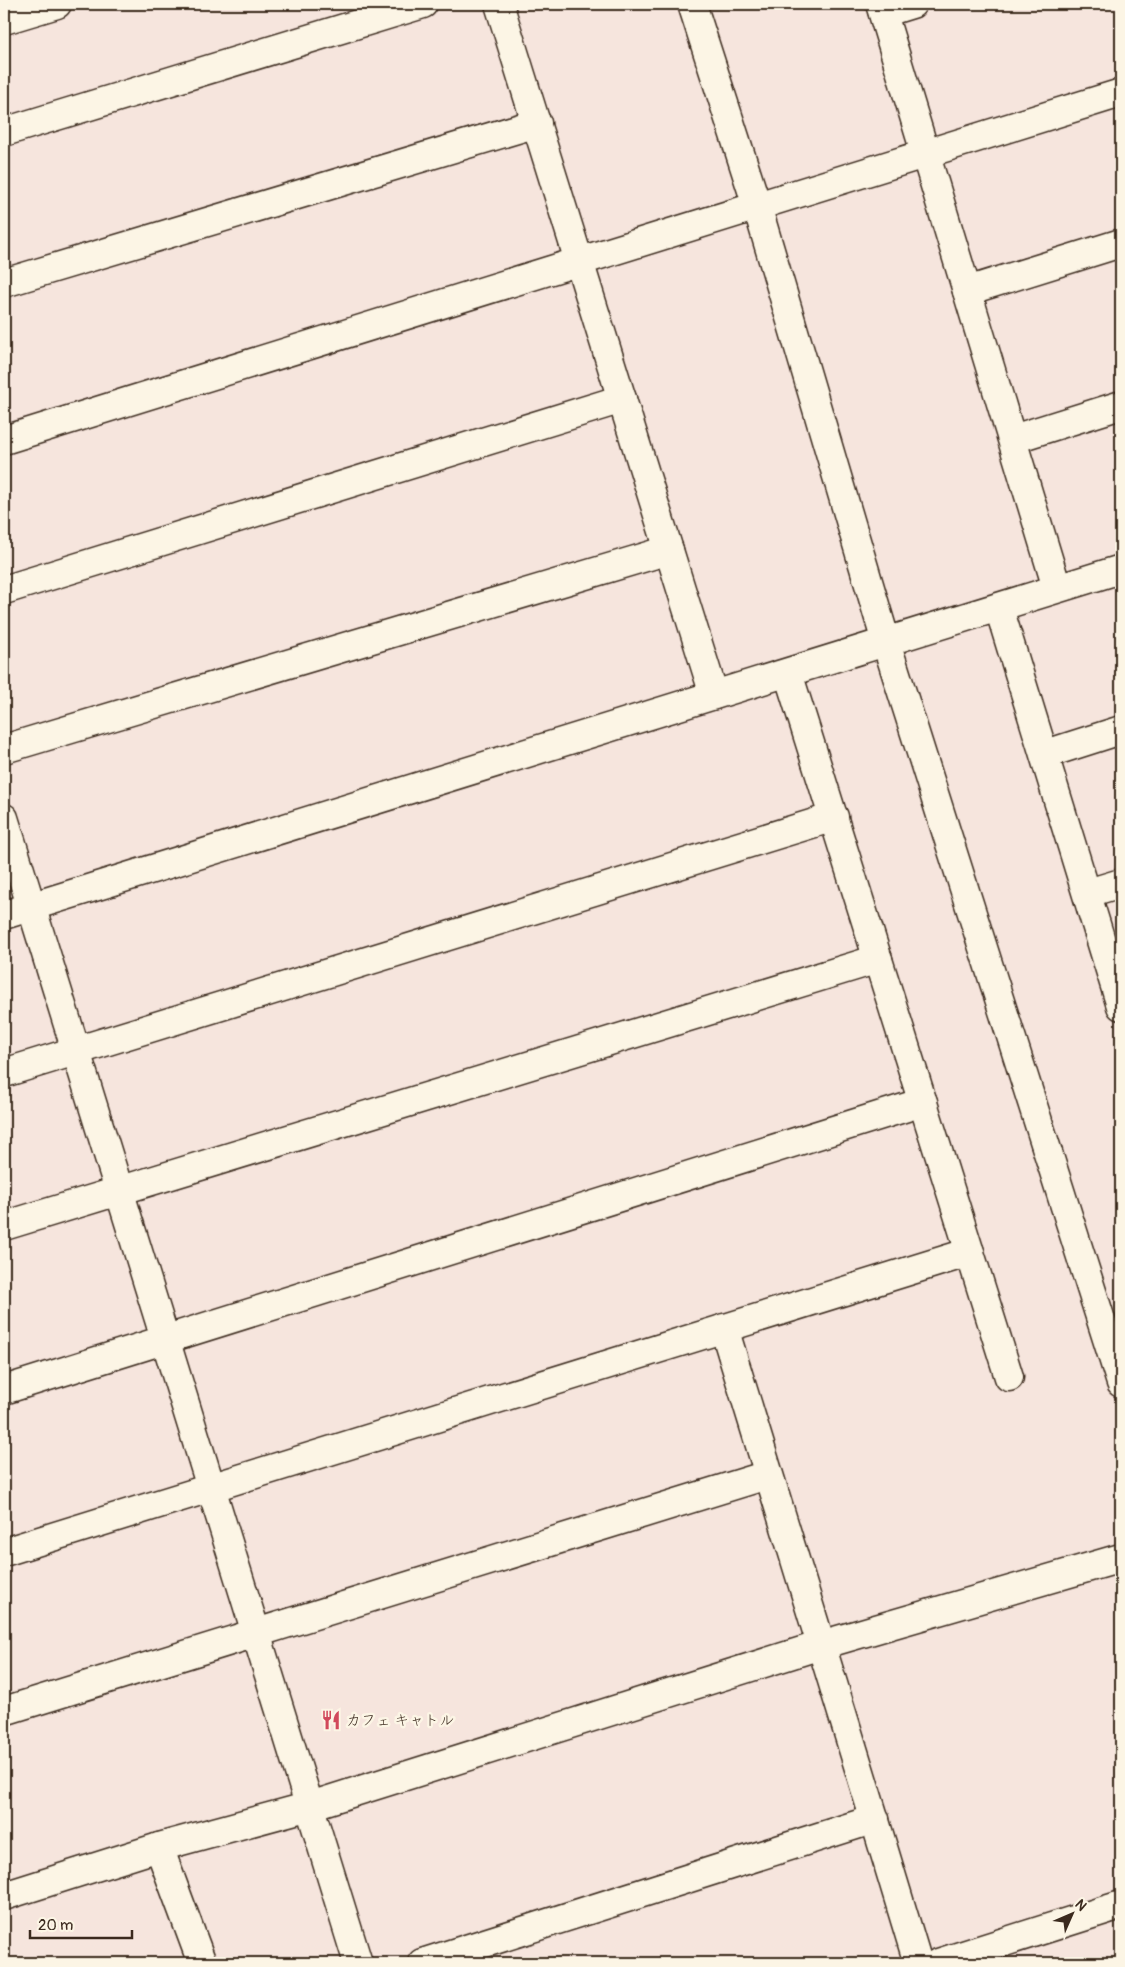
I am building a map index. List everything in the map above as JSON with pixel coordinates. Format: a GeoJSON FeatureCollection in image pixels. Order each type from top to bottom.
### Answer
{"type":"FeatureCollection","features":[{"type":"Feature","properties":{"kind":"street"},"geometry":{"type":"LineString","coordinates":[[4,20],[57,4]]}},
{"type":"Feature","properties":{"kind":"street"},"geometry":{"type":"LineString","coordinates":[[4,132],[423,4]]}},
{"type":"Feature","properties":{"kind":"street"},"geometry":{"type":"LineString","coordinates":[[499,4],[714,694]]}},
{"type":"Feature","properties":{"kind":"street"},"geometry":{"type":"LineString","coordinates":[[692,4],[757,206],[886,642],[1121,1383]]}},
{"type":"Feature","properties":{"kind":"street"},"geometry":{"type":"LineString","coordinates":[[912,4],[882,8],[1057,588]]}},
{"type":"Feature","properties":{"kind":"street"},"geometry":{"type":"LineString","coordinates":[[4,440],[1121,93]]}},
{"type":"Feature","properties":{"kind":"street"},"geometry":{"type":"LineString","coordinates":[[4,284],[537,123]]}},
{"type":"Feature","properties":{"kind":"street"},"geometry":{"type":"LineString","coordinates":[[967,291],[1121,243]]}},
{"type":"Feature","properties":{"kind":"street"},"geometry":{"type":"LineString","coordinates":[[4,590],[622,399]]}},
{"type":"Feature","properties":{"kind":"street"},"geometry":{"type":"LineString","coordinates":[[1013,439],[1121,405]]}},
{"type":"Feature","properties":{"kind":"street"},"geometry":{"type":"LineString","coordinates":[[4,750],[668,550]]}},
{"type":"Feature","properties":{"kind":"street"},"geometry":{"type":"LineString","coordinates":[[4,915],[1121,569]]}},
{"type":"Feature","properties":{"kind":"street"},"geometry":{"type":"LineString","coordinates":[[999,608],[1046,754],[1121,1006]]}},
{"type":"Feature","properties":{"kind":"street"},"geometry":{"type":"LineString","coordinates":[[788,673],[1009,1377]]}},
{"type":"Feature","properties":{"kind":"street"},"geometry":{"type":"LineString","coordinates":[[1046,754],[1121,730]]}},
{"type":"Feature","properties":{"kind":"street"},"geometry":{"type":"LineString","coordinates":[[4,1074],[76,1050],[834,817]]}},
{"type":"Feature","properties":{"kind":"street"},"geometry":{"type":"LineString","coordinates":[[4,818],[358,1963]]}},
{"type":"Feature","properties":{"kind":"street"},"geometry":{"type":"LineString","coordinates":[[1088,893],[1121,883]]}},
{"type":"Feature","properties":{"kind":"street"},"geometry":{"type":"LineString","coordinates":[[4,1226],[878,959]]}},
{"type":"Feature","properties":{"kind":"street"},"geometry":{"type":"LineString","coordinates":[[4,1390],[923,1102]]}},
{"type":"Feature","properties":{"kind":"street"},"geometry":{"type":"LineString","coordinates":[[4,1552],[970,1252]]}},
{"type":"Feature","properties":{"kind":"street"},"geometry":{"type":"LineString","coordinates":[[724,1328],[876,1819],[918,1963]]}},
{"type":"Feature","properties":{"kind":"street"},"geometry":{"type":"LineString","coordinates":[[4,1711],[768,1475]]}},
{"type":"Feature","properties":{"kind":"street"},"geometry":{"type":"LineString","coordinates":[[4,1896],[159,1847],[310,1806],[822,1645],[1121,1558]]}},
{"type":"Feature","properties":{"kind":"street"},"geometry":{"type":"LineString","coordinates":[[422,1963],[876,1819]]}},
{"type":"Feature","properties":{"kind":"street"},"geometry":{"type":"LineString","coordinates":[[159,1847],[202,1963]]}},
{"type":"Feature","properties":{"kind":"street"},"geometry":{"type":"LineString","coordinates":[[938,1963],[1121,1906]]}},
{"type":"Feature","properties":{"kind":"place","name":"カフェ キャトル"},"geometry":{"type":"Point","coordinates":[331,1720]}}]}
